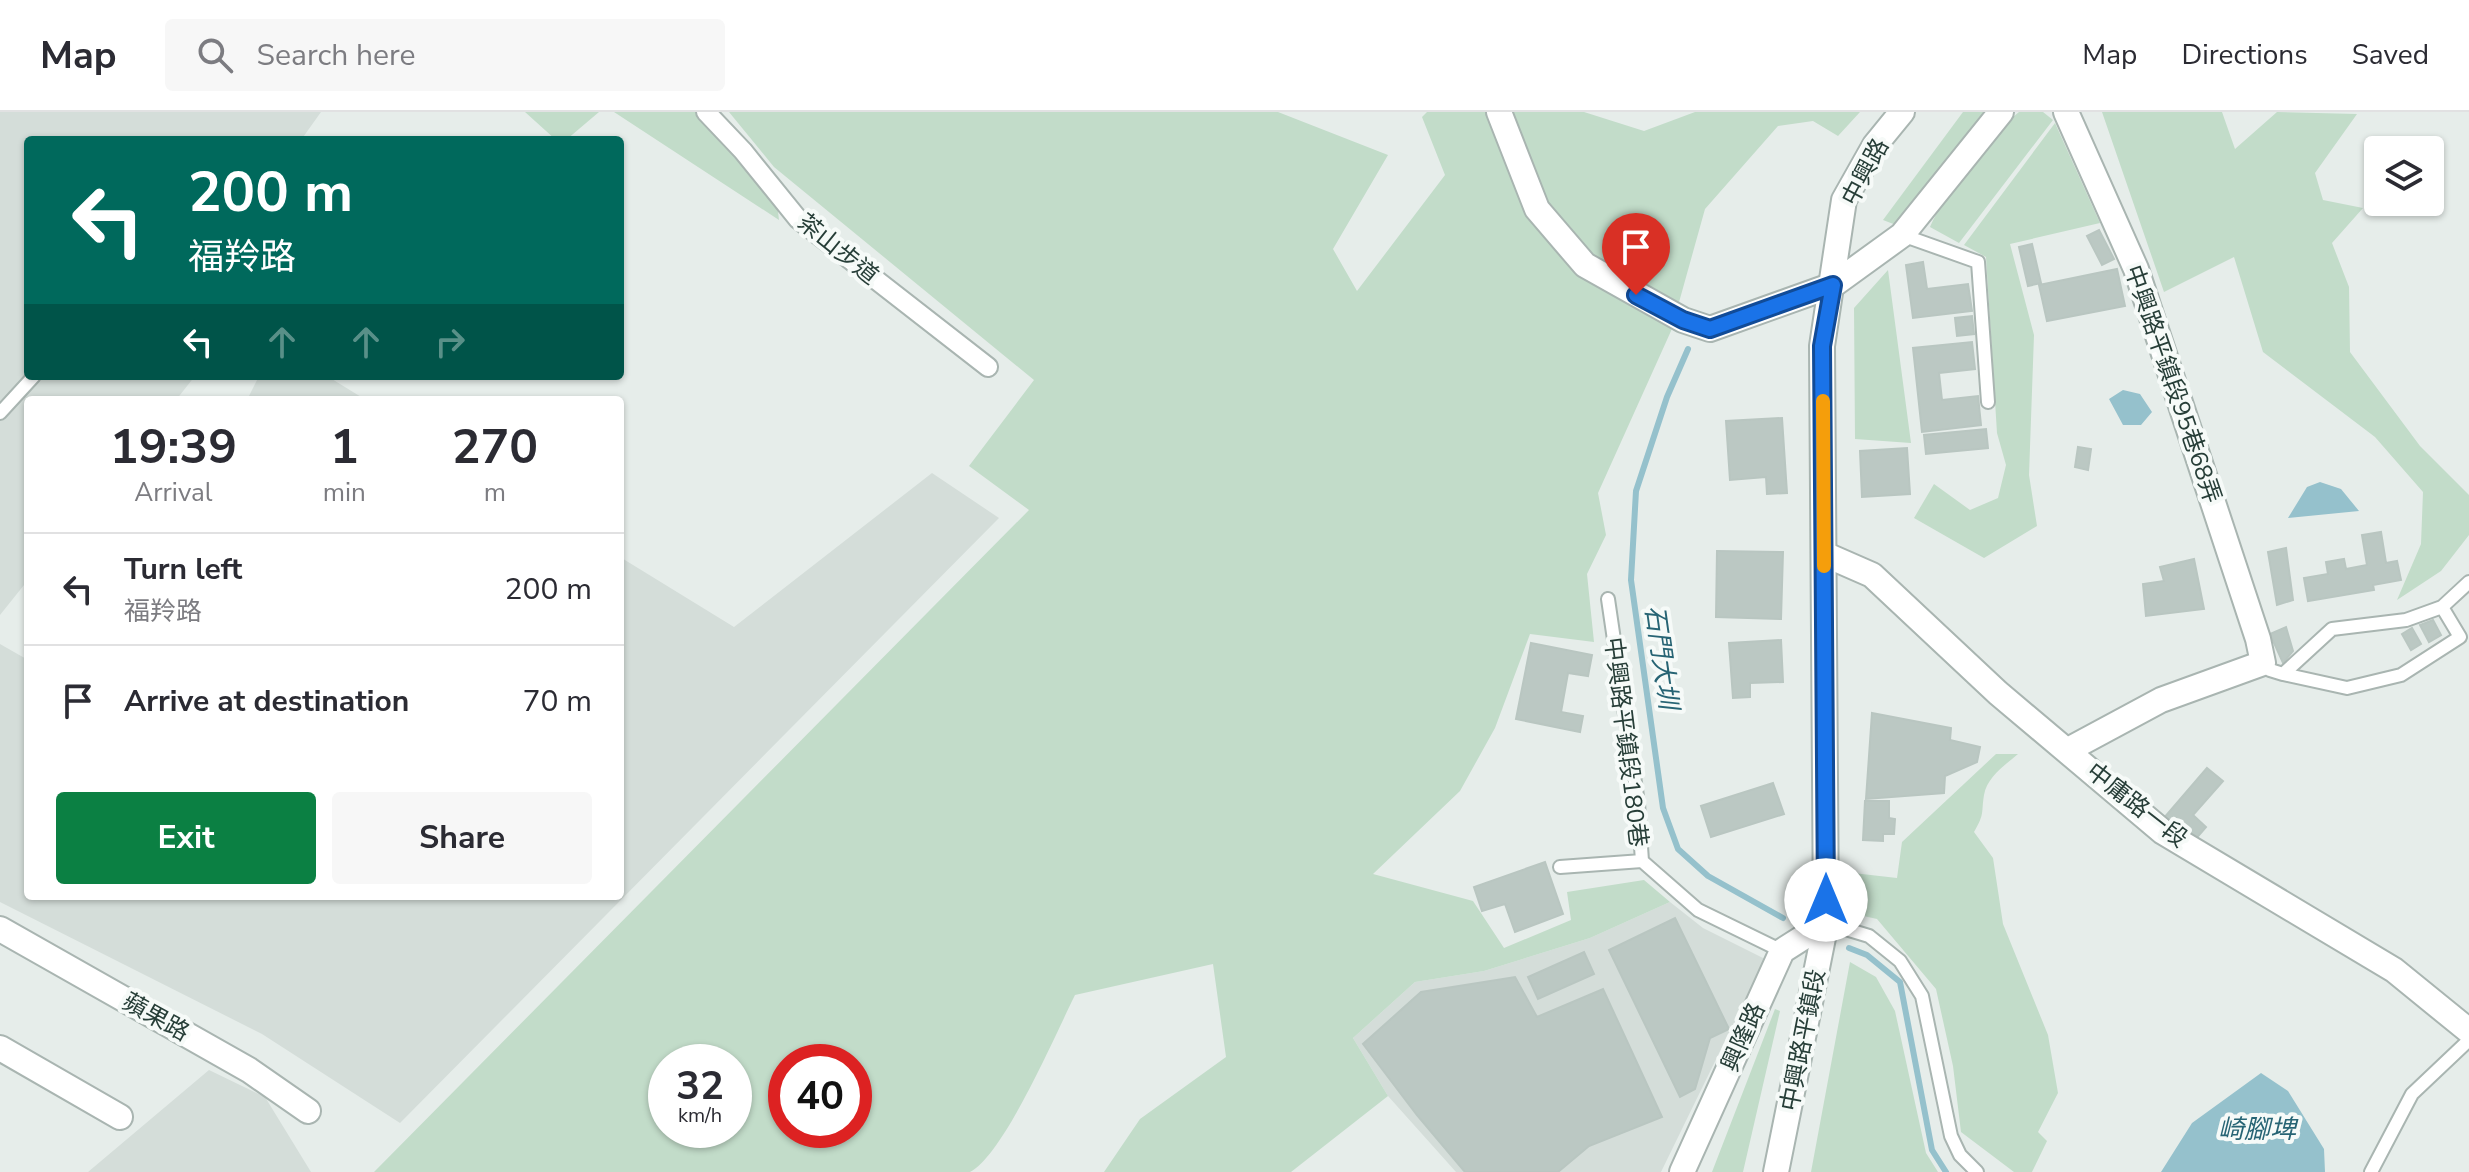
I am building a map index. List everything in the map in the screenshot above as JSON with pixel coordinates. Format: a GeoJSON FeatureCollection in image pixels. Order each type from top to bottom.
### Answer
{"type":"FeatureCollection","features":[{"type":"Feature","properties":{"kind":"street","name":"茶山步道"},"geometry":{"type":"LineString","coordinates":[[706,112],[743,151],[798,219],[988,367]]}},
{"type":"Feature","properties":{"kind":"street"},"geometry":{"type":"LineString","coordinates":[[1499,112],[1537,209],[1585,265],[1683,320],[1710,329],[1833,285],[1902,235],[2001,112]]}},
{"type":"Feature","properties":{"kind":"street","name":"中興路"},"geometry":{"type":"LineString","coordinates":[[1833,285],[1844,200],[1875,145],[1902,112]]}},
{"type":"Feature","properties":{"kind":"street","name":"中興路平鎮段95巷68弄"},"geometry":{"type":"LineString","coordinates":[[2066,112],[2136,269],[2258,639],[2273,669]]}},
{"type":"Feature","properties":{"kind":"street","name":"中興路平鎮段"},"geometry":{"type":"LineString","coordinates":[[1776,1172],[1826,923],[1822,346],[1833,285]]}},
{"type":"Feature","properties":{"kind":"street","name":"中庸路一段"},"geometry":{"type":"LineString","coordinates":[[1824,554],[1872,575],[1998,693],[2163,832],[2394,970],[2469,1031]]}},
{"type":"Feature","properties":{"kind":"street"},"geometry":{"type":"LineString","coordinates":[[2068,750],[2161,700],[2273,669]]}},
{"type":"Feature","properties":{"kind":"street"},"geometry":{"type":"LineString","coordinates":[[1782,951],[1826,923]]}},
{"type":"Feature","properties":{"kind":"street","name":"蘋果路"},"geometry":{"type":"LineString","coordinates":[[0,929],[249,1070],[308,1111]]}},
{"type":"Feature","properties":{"kind":"street","name":"興隆路"},"geometry":{"type":"LineString","coordinates":[[1682,1172],[1782,951]]}},
{"type":"Feature","properties":{"kind":"street"},"geometry":{"type":"LineString","coordinates":[[0,1048],[120,1117]]}},
{"type":"Feature","properties":{"kind":"lane"},"geometry":{"type":"LineString","coordinates":[[1902,235],[1978,262],[1988,402]]}},
{"type":"Feature","properties":{"kind":"lane"},"geometry":{"type":"LineString","coordinates":[[0,413],[30,380]]}},
{"type":"Feature","properties":{"kind":"lane"},"geometry":{"type":"LineString","coordinates":[[2273,669],[2332,629],[2406,620],[2442,607],[2469,582]]}},
{"type":"Feature","properties":{"kind":"lane","name":"中興路平鎮段180巷"},"geometry":{"type":"LineString","coordinates":[[1608,599],[1638,803],[1642,861],[1698,910],[1782,951]]}},
{"type":"Feature","properties":{"kind":"lane"},"geometry":{"type":"LineString","coordinates":[[2273,669],[2347,688],[2401,675],[2460,637],[2442,607]]}},
{"type":"Feature","properties":{"kind":"lane"},"geometry":{"type":"LineString","coordinates":[[1560,867],[1642,861]]}},
{"type":"Feature","properties":{"kind":"lane"},"geometry":{"type":"LineString","coordinates":[[1826,923],[1869,936],[1900,961],[1922,996],[1951,1136],[1960,1155],[1977,1172]]}},
{"type":"Feature","properties":{"kind":"lane"},"geometry":{"type":"LineString","coordinates":[[2371,1172],[2412,1094],[2469,1040]]}},
{"type":"Feature","properties":{"kind":"shaded area"},"geometry":{"type":"Polygon","coordinates":[[[0,112],[321,112],[304,136],[24,136],[24,380],[192,380],[179,396],[24,396],[24,585],[0,615],[0,112]]]}},
{"type":"Feature","properties":{"kind":"shaded area"},"geometry":{"type":"Polygon","coordinates":[[[257,380],[334,380],[360,396],[249,396],[257,380]]]}},
{"type":"Feature","properties":{"kind":"shaded area"},"geometry":{"type":"Polygon","coordinates":[[[932,473],[999,518],[624,897],[624,559],[734,627],[932,473]]]}},
{"type":"Feature","properties":{"kind":"shaded area"},"geometry":{"type":"Polygon","coordinates":[[[0,644],[24,658],[24,900],[621,900],[400,1123],[262,1034],[0,902],[0,644]]]}},
{"type":"Feature","properties":{"kind":"shaded area"},"geometry":{"type":"Polygon","coordinates":[[[1670,902],[1703,928],[1765,959],[1661,1172],[1456,1172],[1388,1096],[1353,1038],[1415,982],[1484,971],[1590,938],[1670,902]]]}},
{"type":"Feature","properties":{"kind":"shaded area"},"geometry":{"type":"Polygon","coordinates":[[[209,1070],[265,1097],[311,1172],[88,1172],[209,1070]]]}},
{"type":"Feature","properties":{"kind":"green space"},"geometry":{"type":"Polygon","coordinates":[[[525,112],[599,112],[571,136],[552,136],[525,112]]]}},
{"type":"Feature","properties":{"kind":"green space"},"geometry":{"type":"Polygon","coordinates":[[[614,112],[695,112],[777,203],[779,220],[614,112]]]}},
{"type":"Feature","properties":{"kind":"green space"},"geometry":{"type":"Polygon","coordinates":[[[729,112],[1278,112],[1388,155],[1333,249],[1357,291],[1445,175],[1422,117],[1427,112],[1584,112],[1644,131],[1695,112],[1860,112],[1838,136],[1813,121],[1778,126],[1705,209],[1671,331],[1598,493],[1606,535],[1587,574],[1594,642],[1530,634],[1495,728],[1460,791],[1373,874],[1473,901],[1504,948],[1571,920],[1567,892],[1644,880],[1670,902],[1590,938],[1484,971],[1415,982],[1353,1038],[1388,1096],[1291,1172],[1104,1172],[1140,1119],[1226,1057],[1213,964],[1075,995],[1013,1119],[998,1143],[970,1172],[374,1172],[1029,510],[969,466],[1034,380],[774,167],[729,112]]]}},
{"type":"Feature","properties":{"kind":"green space"},"geometry":{"type":"Polygon","coordinates":[[[1963,112],[1986,112],[1896,225],[1883,220],[1963,112]]]}},
{"type":"Feature","properties":{"kind":"green space"},"geometry":{"type":"Polygon","coordinates":[[[2019,112],[2043,112],[2053,120],[1959,243],[1930,227],[1969,166],[2019,112]]]}},
{"type":"Feature","properties":{"kind":"green space"},"geometry":{"type":"Polygon","coordinates":[[[2102,112],[2222,112],[2235,149],[2277,112],[2357,114],[2315,173],[2323,200],[2363,208],[2332,243],[2349,287],[2350,352],[2420,446],[2469,495],[2469,535],[2441,571],[2397,600],[2421,544],[2423,492],[2375,437],[2263,352],[2234,257],[2164,292],[2102,112]]]}},
{"type":"Feature","properties":{"kind":"green space"},"geometry":{"type":"Polygon","coordinates":[[[2055,123],[2100,223],[2010,244],[2034,335],[2029,475],[2037,526],[1984,558],[1914,518],[1934,484],[1970,510],[1998,498],[2006,465],[1997,433],[1986,257],[1964,245],[2055,123]]]}},
{"type":"Feature","properties":{"kind":"green space"},"geometry":{"type":"Polygon","coordinates":[[[1888,270],[1911,443],[1855,439],[1854,308],[1888,270]]]}},
{"type":"Feature","properties":{"kind":"green space"},"geometry":{"type":"Polygon","coordinates":[[[1996,754],[2018,754],[1989,783],[1974,832],[1993,858],[2003,924],[2048,1035],[2058,1093],[2038,1132],[2047,1141],[2032,1172],[2014,1172],[1961,1132],[1953,1066],[1936,989],[1877,919],[1850,913],[1853,873],[1897,878],[1902,842],[1996,754]]]}},
{"type":"Feature","properties":{"kind":"green space"},"geometry":{"type":"Polygon","coordinates":[[[1850,962],[1876,977],[1895,1011],[1926,1153],[1938,1172],[1811,1172],[1850,962]]]}},
{"type":"Feature","properties":{"kind":"green space"},"geometry":{"type":"Polygon","coordinates":[[[1775,1009],[1780,1011],[1743,1172],[1712,1172],[1775,1009]]]}},
{"type":"Feature","properties":{"kind":"water"},"geometry":{"type":"Polygon","coordinates":[[[2123,390],[2140,394],[2152,412],[2141,425],[2123,425],[2109,399],[2123,390]]]}},
{"type":"Feature","properties":{"kind":"water"},"geometry":{"type":"Polygon","coordinates":[[[2320,482],[2341,489],[2359,511],[2288,518],[2307,487],[2320,482]]]}},
{"type":"Feature","properties":{"kind":"water","name":"崎腳埤"},"geometry":{"type":"Polygon","coordinates":[[[2261,1073],[2288,1091],[2324,1149],[2325,1172],[2161,1172],[2192,1123],[2261,1073]]]}},
{"type":"Feature","properties":{"kind":"building"},"geometry":{"type":"Polygon","coordinates":[[[2099,230],[2114,259],[2102,265],[2087,236],[2099,230]]]}},
{"type":"Feature","properties":{"kind":"building"},"geometry":{"type":"Polygon","coordinates":[[[2032,244],[2041,283],[2028,286],[2019,247],[2032,244]]]}},
{"type":"Feature","properties":{"kind":"building"},"geometry":{"type":"Polygon","coordinates":[[[1923,262],[1927,289],[1968,284],[1972,311],[1913,318],[1906,265],[1923,262]]]}},
{"type":"Feature","properties":{"kind":"building"},"geometry":{"type":"Polygon","coordinates":[[[2117,269],[2125,306],[2047,321],[2039,285],[2117,269]]]}},
{"type":"Feature","properties":{"kind":"building"},"geometry":{"type":"Polygon","coordinates":[[[1972,316],[1974,334],[1957,336],[1955,318],[1972,316]]]}},
{"type":"Feature","properties":{"kind":"building"},"geometry":{"type":"Polygon","coordinates":[[[1972,342],[1975,369],[1939,373],[1942,400],[1978,396],[1981,425],[1922,432],[1913,348],[1972,342]]]}},
{"type":"Feature","properties":{"kind":"building"},"geometry":{"type":"Polygon","coordinates":[[[1782,418],[1787,493],[1767,494],[1766,477],[1730,480],[1726,421],[1782,418]]]}},
{"type":"Feature","properties":{"kind":"building"},"geometry":{"type":"Polygon","coordinates":[[[1986,429],[1988,448],[1926,454],[1924,435],[1986,429]]]}},
{"type":"Feature","properties":{"kind":"building"},"geometry":{"type":"Polygon","coordinates":[[[2078,447],[2091,449],[2088,470],[2075,467],[2078,447]]]}},
{"type":"Feature","properties":{"kind":"building"},"geometry":{"type":"Polygon","coordinates":[[[1907,448],[1910,494],[1862,497],[1860,451],[1907,448]]]}},
{"type":"Feature","properties":{"kind":"building"},"geometry":{"type":"Polygon","coordinates":[[[2381,532],[2386,563],[2397,561],[2401,580],[2373,585],[2374,590],[2308,601],[2304,578],[2328,574],[2326,562],[2344,559],[2346,569],[2367,565],[2362,535],[2381,532]]]}},
{"type":"Feature","properties":{"kind":"building"},"geometry":{"type":"Polygon","coordinates":[[[2286,548],[2293,600],[2277,605],[2268,552],[2286,548]]]}},
{"type":"Feature","properties":{"kind":"building"},"geometry":{"type":"Polygon","coordinates":[[[1717,551],[1783,552],[1781,619],[1716,617],[1717,551]]]}},
{"type":"Feature","properties":{"kind":"building"},"geometry":{"type":"Polygon","coordinates":[[[2194,559],[2204,609],[2146,616],[2143,584],[2164,581],[2160,567],[2194,559]]]}},
{"type":"Feature","properties":{"kind":"building"},"geometry":{"type":"Polygon","coordinates":[[[2433,620],[2441,635],[2429,642],[2420,625],[2433,620]]]}},
{"type":"Feature","properties":{"kind":"building"},"geometry":{"type":"Polygon","coordinates":[[[2286,627],[2293,651],[2283,663],[2270,634],[2286,627]]]}},
{"type":"Feature","properties":{"kind":"building"},"geometry":{"type":"Polygon","coordinates":[[[2412,628],[2421,644],[2411,650],[2402,634],[2412,628]]]}},
{"type":"Feature","properties":{"kind":"building"},"geometry":{"type":"Polygon","coordinates":[[[1781,640],[1783,682],[1750,683],[1750,697],[1733,698],[1729,643],[1781,640]]]}},
{"type":"Feature","properties":{"kind":"building"},"geometry":{"type":"Polygon","coordinates":[[[1531,643],[1592,655],[1588,676],[1568,673],[1561,712],[1583,716],[1580,732],[1516,719],[1531,643]]]}},
{"type":"Feature","properties":{"kind":"building"},"geometry":{"type":"Polygon","coordinates":[[[1872,713],[1951,728],[1950,740],[1980,747],[1977,762],[1945,776],[1944,793],[1866,799],[1872,713]]]}},
{"type":"Feature","properties":{"kind":"building"},"geometry":{"type":"Polygon","coordinates":[[[2207,768],[2223,781],[2193,815],[2206,827],[2193,842],[2164,818],[2207,768]]]}},
{"type":"Feature","properties":{"kind":"building"},"geometry":{"type":"Polygon","coordinates":[[[1773,783],[1784,814],[1711,837],[1701,806],[1773,783]]]}},
{"type":"Feature","properties":{"kind":"building"},"geometry":{"type":"Polygon","coordinates":[[[1865,801],[1889,801],[1889,818],[1895,819],[1894,834],[1883,834],[1883,841],[1863,840],[1865,801]]]}},
{"type":"Feature","properties":{"kind":"building"},"geometry":{"type":"Polygon","coordinates":[[[1545,862],[1563,914],[1515,932],[1505,904],[1482,911],[1474,887],[1545,862]]]}},
{"type":"Feature","properties":{"kind":"building"},"geometry":{"type":"Polygon","coordinates":[[[1675,918],[1729,1029],[1710,1038],[1695,1089],[1680,1097],[1609,950],[1675,918]]]}},
{"type":"Feature","properties":{"kind":"building"},"geometry":{"type":"Polygon","coordinates":[[[1584,952],[1594,974],[1538,999],[1528,977],[1584,952]]]}},
{"type":"Feature","properties":{"kind":"building"},"geometry":{"type":"Polygon","coordinates":[[[1515,977],[1537,1017],[1603,989],[1662,1117],[1589,1146],[1558,1172],[1465,1172],[1363,1044],[1421,992],[1515,977]]]}},
{"type":"Feature","properties":{"kind":"waterway","name":"石門大圳"},"geometry":{"type":"LineString","coordinates":[[1688,349],[1667,397],[1636,491],[1631,580],[1663,808],[1678,849],[1708,876],[1783,918]]}},
{"type":"Feature","properties":{"kind":"waterway","name":"石門大圳"},"geometry":{"type":"LineString","coordinates":[[1849,948],[1867,955],[1900,982],[1932,1150],[1946,1172]]}},
{"type":"Feature","properties":{"kind":"slow traffic"},"geometry":{"type":"LineString","coordinates":[[1823,401],[1824,566]]}},
{"type":"Feature","properties":{"kind":"route"},"geometry":{"type":"LineString","coordinates":[[1636,295],[1683,320],[1710,329],[1833,285],[1822,346],[1826,900]]}}]}
